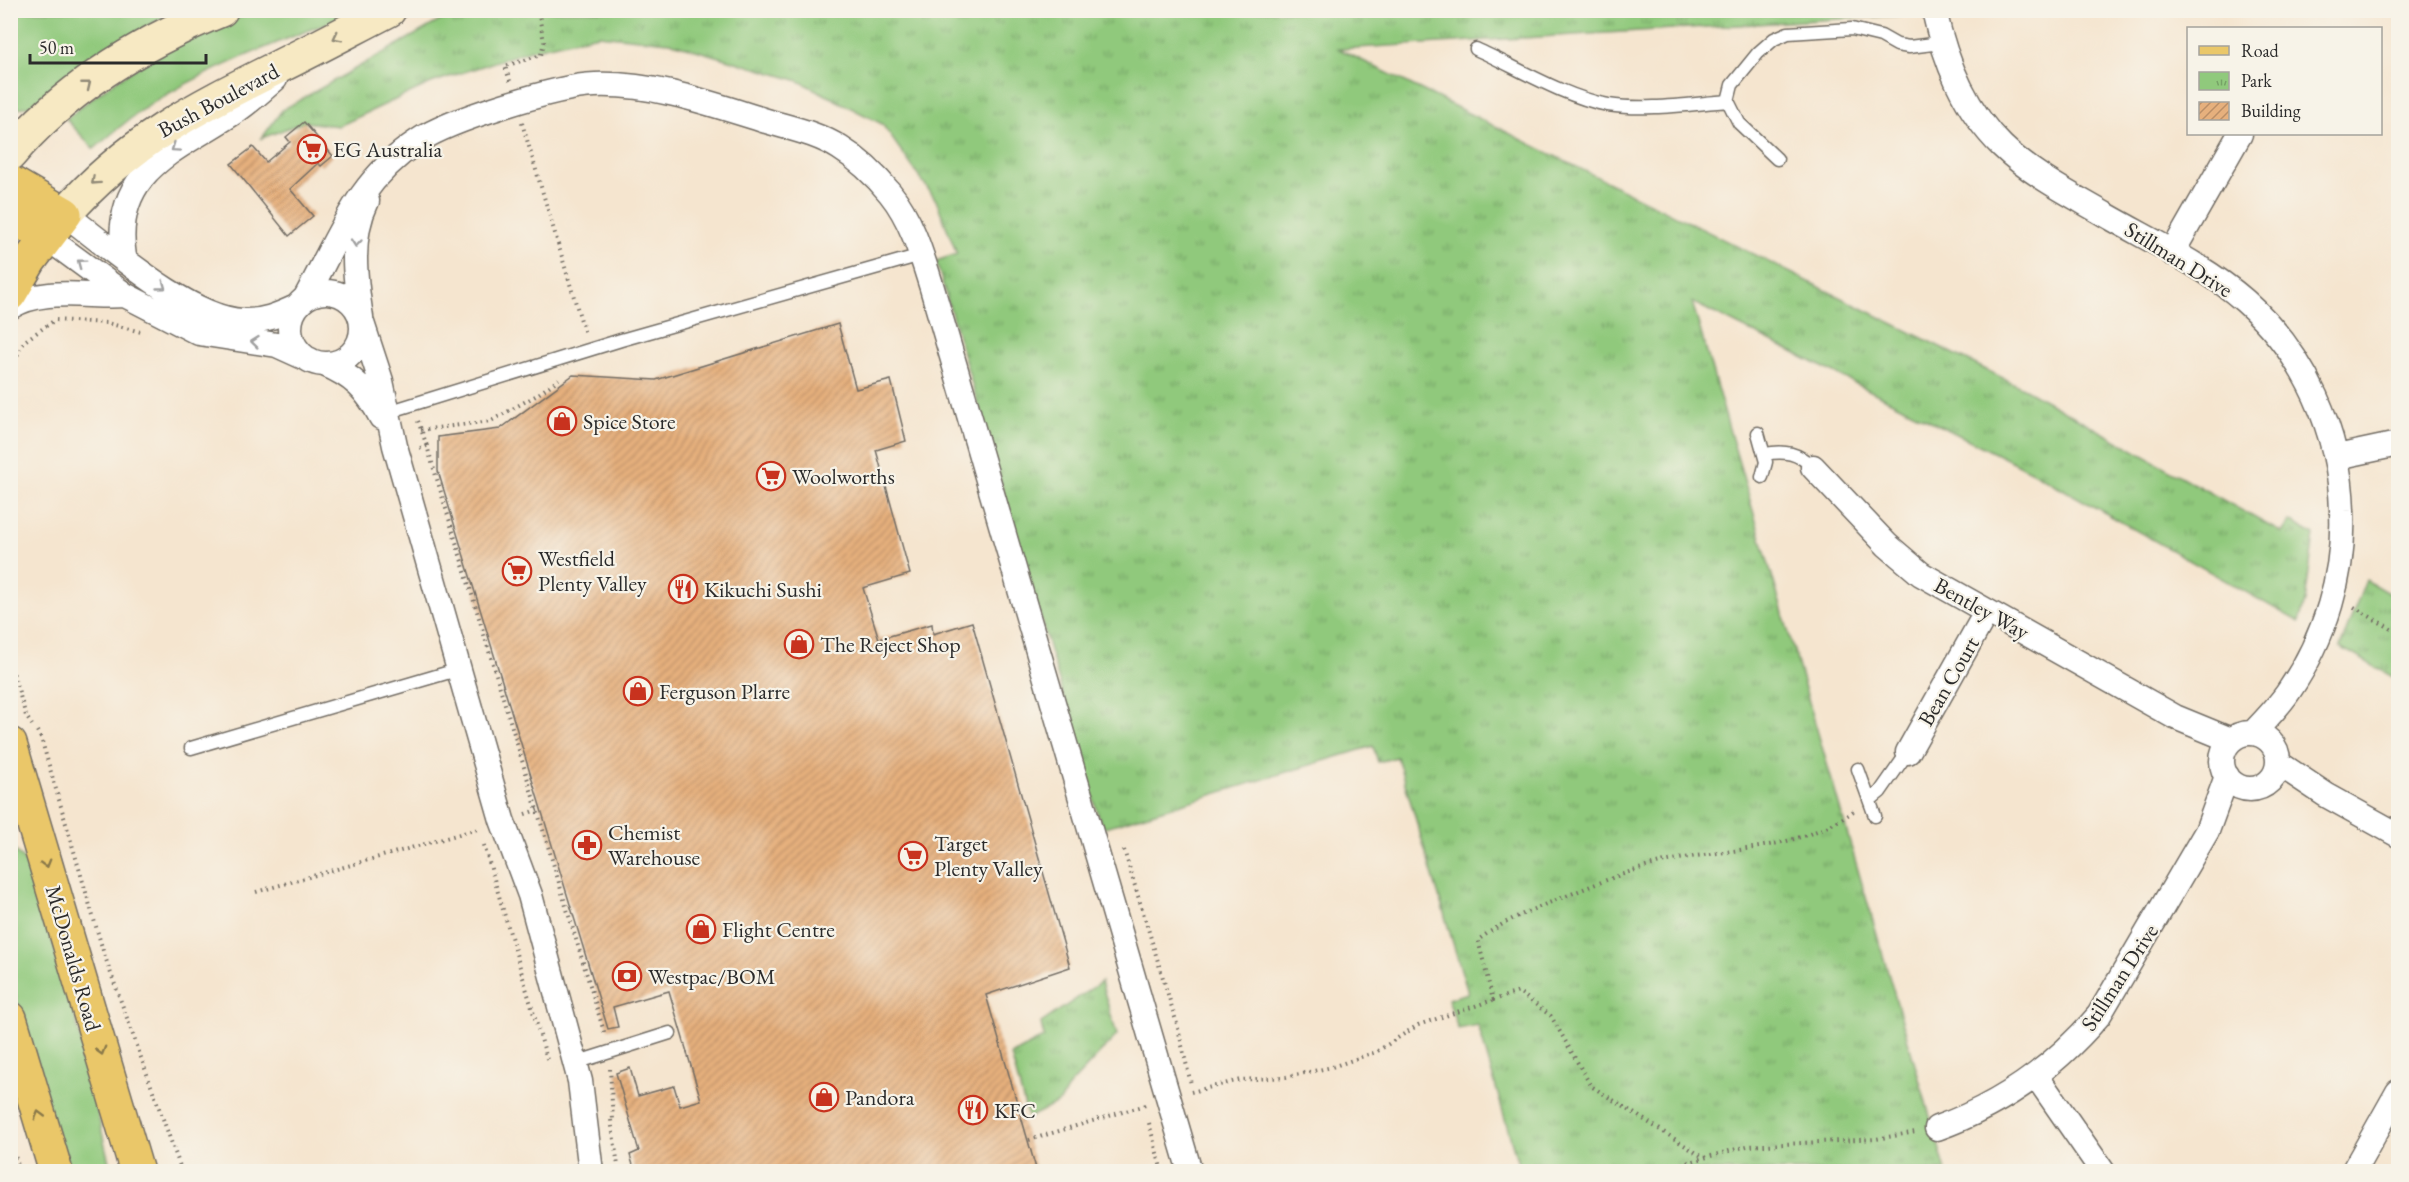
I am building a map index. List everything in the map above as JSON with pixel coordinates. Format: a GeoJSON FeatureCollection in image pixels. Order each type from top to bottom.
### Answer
{"type":"FeatureCollection","features":[{"type":"Feature","properties":{"kind":"main road"},"geometry":{"type":"LineString","coordinates":[[10,154],[26,122],[151,41],[220,10]]}},
{"type":"Feature","properties":{"kind":"main road","name":"Bush Boulevard"},"geometry":{"type":"LineString","coordinates":[[55,225],[113,165],[175,120],[388,10]]}},
{"type":"Feature","properties":{"kind":"main road"},"geometry":{"type":"LineString","coordinates":[[10,182],[55,225]]}},
{"type":"Feature","properties":{"kind":"main road"},"geometry":{"type":"LineString","coordinates":[[10,215],[55,225]]}},
{"type":"Feature","properties":{"kind":"main road"},"geometry":{"type":"LineString","coordinates":[[10,294],[55,225]]}},
{"type":"Feature","properties":{"kind":"main road","name":"McDonalds Road"},"geometry":{"type":"LineString","coordinates":[[10,744],[20,810],[137,1172]]}},
{"type":"Feature","properties":{"kind":"main road"},"geometry":{"type":"LineString","coordinates":[[10,1018],[56,1172]]}},
{"type":"Feature","properties":{"kind":"street","name":"Stillman Drive"},"geometry":{"type":"LineString","coordinates":[[1934,10],[1941,43],[1963,95],[1979,119],[2015,158],[2043,179],[2215,278],[2245,301],[2277,335],[2313,390],[2337,457],[2343,525],[2334,593],[2315,645],[2250,761],[2099,1015],[2079,1038],[2037,1077],[1980,1111],[1937,1128]]}},
{"type":"Feature","properties":{"kind":"street"},"geometry":{"type":"LineString","coordinates":[[124,257],[122,235],[126,209],[133,192],[148,169],[180,144],[236,111],[307,52]]}},
{"type":"Feature","properties":{"kind":"street"},"geometry":{"type":"LineString","coordinates":[[55,225],[124,257],[182,300],[229,319],[262,320],[301,302],[320,292],[335,293],[349,299],[362,321],[360,341],[349,355],[317,362],[298,351],[291,337],[290,322],[301,302],[346,218],[385,170],[418,141],[431,134],[516,103],[574,87],[630,86],[720,106],[822,138],[858,162],[891,194],[903,211],[921,255],[1190,1172]]}},
{"type":"Feature","properties":{"kind":"street"},"geometry":{"type":"LineString","coordinates":[[2172,253],[2240,135]]}},
{"type":"Feature","properties":{"kind":"street"},"geometry":{"type":"LineString","coordinates":[[385,170],[363,207],[358,226],[355,268],[362,321],[388,412],[396,451],[502,820],[530,895],[583,1096],[591,1172]]}},
{"type":"Feature","properties":{"kind":"street"},"geometry":{"type":"LineString","coordinates":[[55,225],[125,295],[199,333],[277,345],[346,374],[365,389],[396,451]]}},
{"type":"Feature","properties":{"kind":"street"},"geometry":{"type":"LineString","coordinates":[[10,307],[31,297],[46,295],[125,295]]}},
{"type":"Feature","properties":{"kind":"street"},"geometry":{"type":"LineString","coordinates":[[2337,457],[2398,444]]}},
{"type":"Feature","properties":{"kind":"street","name":"Bentley Way"},"geometry":{"type":"LineString","coordinates":[[1813,467],[1904,561],[1921,574],[2250,761],[2326,795],[2398,835]]}},
{"type":"Feature","properties":{"kind":"street","name":"Bean Court"},"geometry":{"type":"LineString","coordinates":[[1908,752],[1987,611]]}},
{"type":"Feature","properties":{"kind":"street"},"geometry":{"type":"LineString","coordinates":[[2037,1077],[2103,1172]]}},
{"type":"Feature","properties":{"kind":"street"},"geometry":{"type":"LineString","coordinates":[[2353,1172],[2398,1092]]}},
{"type":"Feature","properties":{"kind":"lane"},"geometry":{"type":"LineString","coordinates":[[1777,159],[1739,123],[1728,102],[1732,86],[1758,53],[1774,39],[1788,33],[1852,29],[1881,36],[1897,45],[1909,47],[1941,43]]}},
{"type":"Feature","properties":{"kind":"lane"},"geometry":{"type":"LineString","coordinates":[[1476,49],[1575,95],[1606,105],[1631,107],[1728,102]]}},
{"type":"Feature","properties":{"kind":"lane"},"geometry":{"type":"LineString","coordinates":[[388,412],[921,255]]}},
{"type":"Feature","properties":{"kind":"lane"},"geometry":{"type":"LineString","coordinates":[[1758,434],[1765,454],[1765,468],[1762,477]]}},
{"type":"Feature","properties":{"kind":"lane"},"geometry":{"type":"LineString","coordinates":[[1765,454],[1787,452],[1804,459],[1813,467]]}},
{"type":"Feature","properties":{"kind":"lane"},"geometry":{"type":"LineString","coordinates":[[191,748],[460,669]]}},
{"type":"Feature","properties":{"kind":"lane"},"geometry":{"type":"LineString","coordinates":[[1870,800],[1892,777],[1908,752]]}},
{"type":"Feature","properties":{"kind":"lane"},"geometry":{"type":"LineString","coordinates":[[1858,769],[1875,816]]}},
{"type":"Feature","properties":{"kind":"lane"},"geometry":{"type":"LineString","coordinates":[[575,1063],[670,1034]]}},
{"type":"Feature","properties":{"kind":"path"},"geometry":{"type":"LineString","coordinates":[[538,10],[544,42],[541,54],[505,66],[590,351]]}},
{"type":"Feature","properties":{"kind":"path"},"geometry":{"type":"LineString","coordinates":[[10,378],[20,347],[26,340],[56,320],[107,323],[145,333]]}},
{"type":"Feature","properties":{"kind":"path"},"geometry":{"type":"LineString","coordinates":[[421,430],[491,421],[567,377]]}},
{"type":"Feature","properties":{"kind":"path"},"geometry":{"type":"LineString","coordinates":[[413,405],[539,810],[610,1052],[613,1120]]}},
{"type":"Feature","properties":{"kind":"path"},"geometry":{"type":"LineString","coordinates":[[396,451],[427,446]]}},
{"type":"Feature","properties":{"kind":"path"},"geometry":{"type":"LineString","coordinates":[[2353,606],[2398,633]]}},
{"type":"Feature","properties":{"kind":"path"},"geometry":{"type":"LineString","coordinates":[[10,662],[26,716],[41,738],[104,954],[182,1172]]}},
{"type":"Feature","properties":{"kind":"path"},"geometry":{"type":"LineString","coordinates":[[1492,1000],[1478,940],[1502,922],[1636,868],[1690,857],[1773,846],[1794,840],[1831,825],[1870,800]]}},
{"type":"Feature","properties":{"kind":"path"},"geometry":{"type":"LineString","coordinates":[[256,892],[539,810]]}},
{"type":"Feature","properties":{"kind":"path"},"geometry":{"type":"LineString","coordinates":[[1124,850],[1177,1024],[1196,1102]]}},
{"type":"Feature","properties":{"kind":"path"},"geometry":{"type":"LineString","coordinates":[[1029,1140],[1240,1080],[1286,1077],[1343,1064],[1376,1052],[1418,1025],[1519,992],[1551,1017],[1591,1086],[1704,1157]]}},
{"type":"Feature","properties":{"kind":"path"},"geometry":{"type":"LineString","coordinates":[[1653,1172],[1747,1146],[1876,1139],[1937,1128]]}},
{"type":"Feature","properties":{"kind":"path"},"geometry":{"type":"LineString","coordinates":[[10,1140],[20,1172]]}},
{"type":"Feature","properties":{"kind":"green space"},"geometry":{"type":"Polygon","coordinates":[[[11,11],[175,11],[113,45],[32,105],[11,110],[11,11]]]}},
{"type":"Feature","properties":{"kind":"green space"},"geometry":{"type":"Polygon","coordinates":[[[256,11],[358,11],[259,50],[187,83],[145,108],[94,149],[66,119],[110,85],[156,56],[256,11]]]}},
{"type":"Feature","properties":{"kind":"green space"},"geometry":{"type":"Polygon","coordinates":[[[457,11],[1904,11],[1904,15],[1339,49],[2025,389],[2282,533],[2290,521],[2314,535],[2305,602],[2299,622],[2027,469],[1692,302],[1946,1171],[1520,1171],[1478,1025],[1458,1029],[1448,999],[1468,993],[1397,757],[1378,762],[1373,746],[1102,828],[936,261],[957,254],[936,200],[882,124],[799,81],[669,42],[598,35],[531,50],[431,83],[339,126],[304,122],[262,138],[282,110],[457,11]]]}},
{"type":"Feature","properties":{"kind":"green space"},"geometry":{"type":"Polygon","coordinates":[[[2366,580],[2398,599],[2398,680],[2340,647],[2366,580]]]}},
{"type":"Feature","properties":{"kind":"green space"},"geometry":{"type":"Polygon","coordinates":[[[10,846],[30,866],[77,1024],[111,1171],[67,1171],[11,980],[10,846]]]}},
{"type":"Feature","properties":{"kind":"green space"},"geometry":{"type":"Polygon","coordinates":[[[1101,982],[1117,1035],[1069,1086],[1060,1102],[1028,1118],[1011,1055],[1044,1037],[1041,1023],[1101,982]]]}},
{"type":"Feature","properties":{"kind":"building"},"geometry":{"type":"Polygon","coordinates":[[[304,122],[333,156],[321,166],[318,163],[290,189],[313,216],[289,236],[231,164],[253,147],[266,162],[290,142],[286,137],[304,122]]]}},
{"type":"Feature","properties":{"kind":"building","name":"Westfield Plenty Valley"},"geometry":{"type":"Polygon","coordinates":[[[838,324],[856,389],[891,380],[906,441],[876,450],[910,574],[863,588],[879,639],[932,624],[933,634],[972,622],[1070,967],[986,995],[1037,1172],[635,1172],[630,1155],[639,1151],[616,1073],[630,1068],[638,1096],[674,1086],[680,1106],[701,1100],[669,991],[613,1007],[618,1027],[608,1029],[438,471],[438,437],[500,429],[573,375],[656,380],[838,324]]]}},
{"type":"Feature","properties":{"kind":"place","name":"EG Australia"},"geometry":{"type":"Point","coordinates":[312,149]}},
{"type":"Feature","properties":{"kind":"place","name":"Spice Store"},"geometry":{"type":"Point","coordinates":[562,421]}},
{"type":"Feature","properties":{"kind":"place","name":"Woolworths"},"geometry":{"type":"Point","coordinates":[771,476]}},
{"type":"Feature","properties":{"kind":"place","name":"Westfield Plenty Valley"},"geometry":{"type":"Point","coordinates":[517,571]}},
{"type":"Feature","properties":{"kind":"place","name":"Kikuchi Sushi"},"geometry":{"type":"Point","coordinates":[683,589]}},
{"type":"Feature","properties":{"kind":"place","name":"The Reject Shop"},"geometry":{"type":"Point","coordinates":[799,644]}},
{"type":"Feature","properties":{"kind":"place","name":"Ferguson Plarre"},"geometry":{"type":"Point","coordinates":[638,691]}},
{"type":"Feature","properties":{"kind":"place","name":"Chemist Warehouse"},"geometry":{"type":"Point","coordinates":[587,845]}},
{"type":"Feature","properties":{"kind":"place","name":"Target Plenty Valley"},"geometry":{"type":"Point","coordinates":[913,856]}},
{"type":"Feature","properties":{"kind":"place","name":"Flight Centre"},"geometry":{"type":"Point","coordinates":[701,929]}},
{"type":"Feature","properties":{"kind":"place","name":"Westpac/BOM"},"geometry":{"type":"Point","coordinates":[627,976]}},
{"type":"Feature","properties":{"kind":"place","name":"Pandora"},"geometry":{"type":"Point","coordinates":[824,1097]}},
{"type":"Feature","properties":{"kind":"place","name":"KFC"},"geometry":{"type":"Point","coordinates":[973,1110]}}]}
